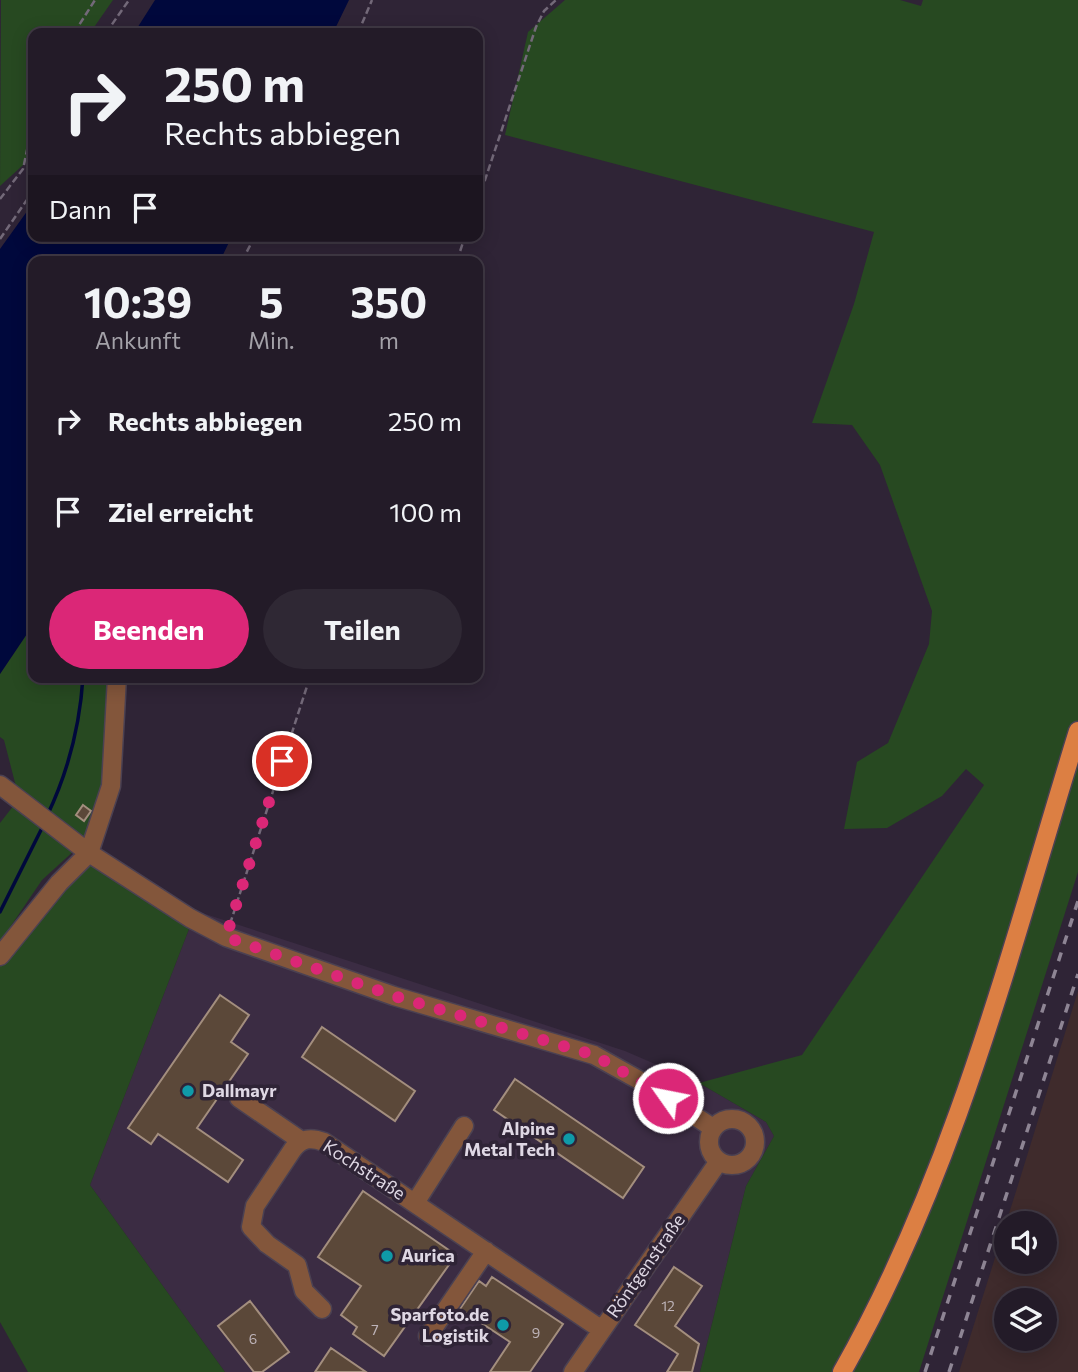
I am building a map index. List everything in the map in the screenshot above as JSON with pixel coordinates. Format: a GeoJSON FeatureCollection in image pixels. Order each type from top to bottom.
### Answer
{"type":"FeatureCollection","features":[{"type":"Feature","properties":{"kind":"main road"},"geometry":{"type":"LineString","coordinates":[[842,1372],[893,1275],[954,1127],[1078,731]]}},
{"type":"Feature","properties":{"kind":"street"},"geometry":{"type":"LineString","coordinates":[[0,956],[59,883],[89,853],[111,786],[117,683]]}},
{"type":"Feature","properties":{"kind":"street"},"geometry":{"type":"LineString","coordinates":[[0,785],[89,853],[190,918],[226,937],[394,996],[594,1055],[646,1084],[713,1128]]}},
{"type":"Feature","properties":{"kind":"street"},"geometry":{"type":"LineString","coordinates":[[239,1098],[300,1140]]}},
{"type":"Feature","properties":{"kind":"street"},"geometry":{"type":"LineString","coordinates":[[726,1119],[741,1120],[753,1130],[753,1153],[741,1163],[726,1164],[719,1161],[709,1142],[713,1128],[726,1119]]}},
{"type":"Feature","properties":{"kind":"street"},"geometry":{"type":"LineString","coordinates":[[415,1203],[464,1126]]}},
{"type":"Feature","properties":{"kind":"street","name":"Kochstraße"},"geometry":{"type":"LineString","coordinates":[[322,1309],[304,1291],[297,1265],[267,1244],[251,1227],[255,1206],[300,1140],[324,1142],[601,1330]]}},
{"type":"Feature","properties":{"kind":"street","name":"Röntgenstraße"},"geometry":{"type":"LineString","coordinates":[[573,1372],[719,1161]]}},
{"type":"Feature","properties":{"kind":"street"},"geometry":{"type":"LineString","coordinates":[[428,1336],[486,1251]]}},
{"type":"Feature","properties":{"kind":"path"},"geometry":{"type":"LineString","coordinates":[[77,28],[95,0]]}},
{"type":"Feature","properties":{"kind":"path"},"geometry":{"type":"LineString","coordinates":[[109,28],[129,0]]}},
{"type":"Feature","properties":{"kind":"path"},"geometry":{"type":"LineString","coordinates":[[360,28],[372,0]]}},
{"type":"Feature","properties":{"kind":"path"},"geometry":{"type":"LineString","coordinates":[[483,186],[536,27],[544,10],[556,0]]}},
{"type":"Feature","properties":{"kind":"path"},"geometry":{"type":"LineString","coordinates":[[0,198],[23,169],[28,146]]}},
{"type":"Feature","properties":{"kind":"path"},"geometry":{"type":"LineString","coordinates":[[0,239],[28,198]]}},
{"type":"Feature","properties":{"kind":"path"},"geometry":{"type":"LineString","coordinates":[[226,937],[308,683]]}},
{"type":"Feature","properties":{"kind":"shaded area"},"geometry":{"type":"Polygon","coordinates":[[[155,0],[349,0],[335,28],[137,28],[155,0]]]}},
{"type":"Feature","properties":{"kind":"shaded area"},"geometry":{"type":"Polygon","coordinates":[[[28,210],[28,242],[229,242],[222,256],[28,256],[28,632],[0,674],[0,249],[28,210]]]}},
{"type":"Feature","properties":{"kind":"shaded area"},"geometry":{"type":"Polygon","coordinates":[[[196,911],[625,1051],[699,1083],[766,1122],[774,1136],[746,1186],[700,1372],[225,1372],[90,1185],[196,911]]]}},
{"type":"Feature","properties":{"kind":"shaded area"},"geometry":{"type":"Polygon","coordinates":[[[1078,991],[1078,1372],[959,1372],[994,1261],[994,1274],[1057,1274],[1057,1211],[1010,1211],[1078,991]]]}},
{"type":"Feature","properties":{"kind":"green space"},"geometry":{"type":"Polygon","coordinates":[[[1,0],[113,0],[93,28],[28,28],[28,161],[0,186],[1,0]]]}},
{"type":"Feature","properties":{"kind":"green space"},"geometry":{"type":"Polygon","coordinates":[[[565,0],[900,0],[921,6],[923,0],[1078,0],[1078,872],[919,1372],[700,1372],[746,1186],[774,1136],[766,1122],[699,1083],[802,1055],[984,785],[966,769],[942,796],[887,828],[844,829],[857,762],[888,743],[929,644],[932,611],[880,465],[852,425],[812,423],[854,304],[874,232],[505,135],[528,32],[565,0]]]}},
{"type":"Feature","properties":{"kind":"green space"},"geometry":{"type":"Polygon","coordinates":[[[28,632],[28,683],[123,683],[107,778],[81,849],[196,911],[90,1185],[225,1372],[28,1372],[0,1322],[0,951],[80,849],[21,806],[4,740],[0,737],[0,674],[28,632]]]}},
{"type":"Feature","properties":{"kind":"green space"},"geometry":{"type":"Polygon","coordinates":[[[14,805],[76,849],[42,880],[0,942],[0,823],[14,805]]]}},
{"type":"Feature","properties":{"kind":"building"},"geometry":{"type":"Polygon","coordinates":[[[83,805],[91,811],[84,821],[76,815],[83,805]]]}},
{"type":"Feature","properties":{"kind":"building","name":"Dallmayr"},"geometry":{"type":"Polygon","coordinates":[[[220,995],[249,1015],[231,1042],[248,1054],[197,1128],[243,1160],[228,1182],[158,1134],[151,1144],[128,1128],[220,995]]]}},
{"type":"Feature","properties":{"kind":"building"},"geometry":{"type":"Polygon","coordinates":[[[322,1027],[415,1091],[395,1121],[302,1057],[322,1027]]]}},
{"type":"Feature","properties":{"kind":"building","name":"Alpine Metal Tech"},"geometry":{"type":"Polygon","coordinates":[[[515,1079],[644,1167],[623,1198],[494,1110],[515,1079]]]}},
{"type":"Feature","properties":{"kind":"building","name":"Aurica"},"geometry":{"type":"Polygon","coordinates":[[[363,1191],[456,1255],[384,1356],[353,1334],[357,1327],[341,1315],[361,1286],[318,1257],[363,1191]]]}},
{"type":"Feature","properties":{"kind":"building"},"geometry":{"type":"Polygon","coordinates":[[[674,1267],[702,1286],[675,1326],[699,1344],[692,1372],[667,1372],[678,1354],[635,1325],[674,1267]]]}},
{"type":"Feature","properties":{"kind":"building"},"geometry":{"type":"Polygon","coordinates":[[[492,1277],[563,1324],[530,1372],[490,1372],[510,1342],[460,1309],[479,1281],[486,1286],[492,1277]]]}},
{"type":"Feature","properties":{"kind":"building"},"geometry":{"type":"Polygon","coordinates":[[[250,1301],[289,1352],[262,1372],[254,1372],[218,1326],[250,1301]]]}},
{"type":"Feature","properties":{"kind":"building"},"geometry":{"type":"Polygon","coordinates":[[[331,1348],[366,1372],[315,1372],[331,1348]]]}},
{"type":"Feature","properties":{"kind":"waterway"},"geometry":{"type":"LineString","coordinates":[[47,816],[72,748],[82,683]]}},
{"type":"Feature","properties":{"kind":"waterway"},"geometry":{"type":"LineString","coordinates":[[0,912],[43,826]]}},
{"type":"Feature","properties":{"kind":"railway"},"geometry":{"type":"LineString","coordinates":[[925,1372],[1078,901]]}},
{"type":"Feature","properties":{"kind":"railway"},"geometry":{"type":"LineString","coordinates":[[949,1372],[1078,974]]}},
{"type":"Feature","properties":{"kind":"place","name":"Dallmayr"},"geometry":{"type":"Point","coordinates":[188,1091]}},
{"type":"Feature","properties":{"kind":"place","name":"Alpine Metal Tech"},"geometry":{"type":"Point","coordinates":[569,1139]}},
{"type":"Feature","properties":{"kind":"place","name":"Aurica"},"geometry":{"type":"Point","coordinates":[387,1256]}},
{"type":"Feature","properties":{"kind":"place","name":"Sparfoto.de Logistik"},"geometry":{"type":"Point","coordinates":[503,1325]}},
{"type":"Feature","properties":{"kind":"route"},"geometry":{"type":"LineString","coordinates":[[282,761],[226,937],[394,996],[594,1055],[613,1063],[668,1098]]}}]}
